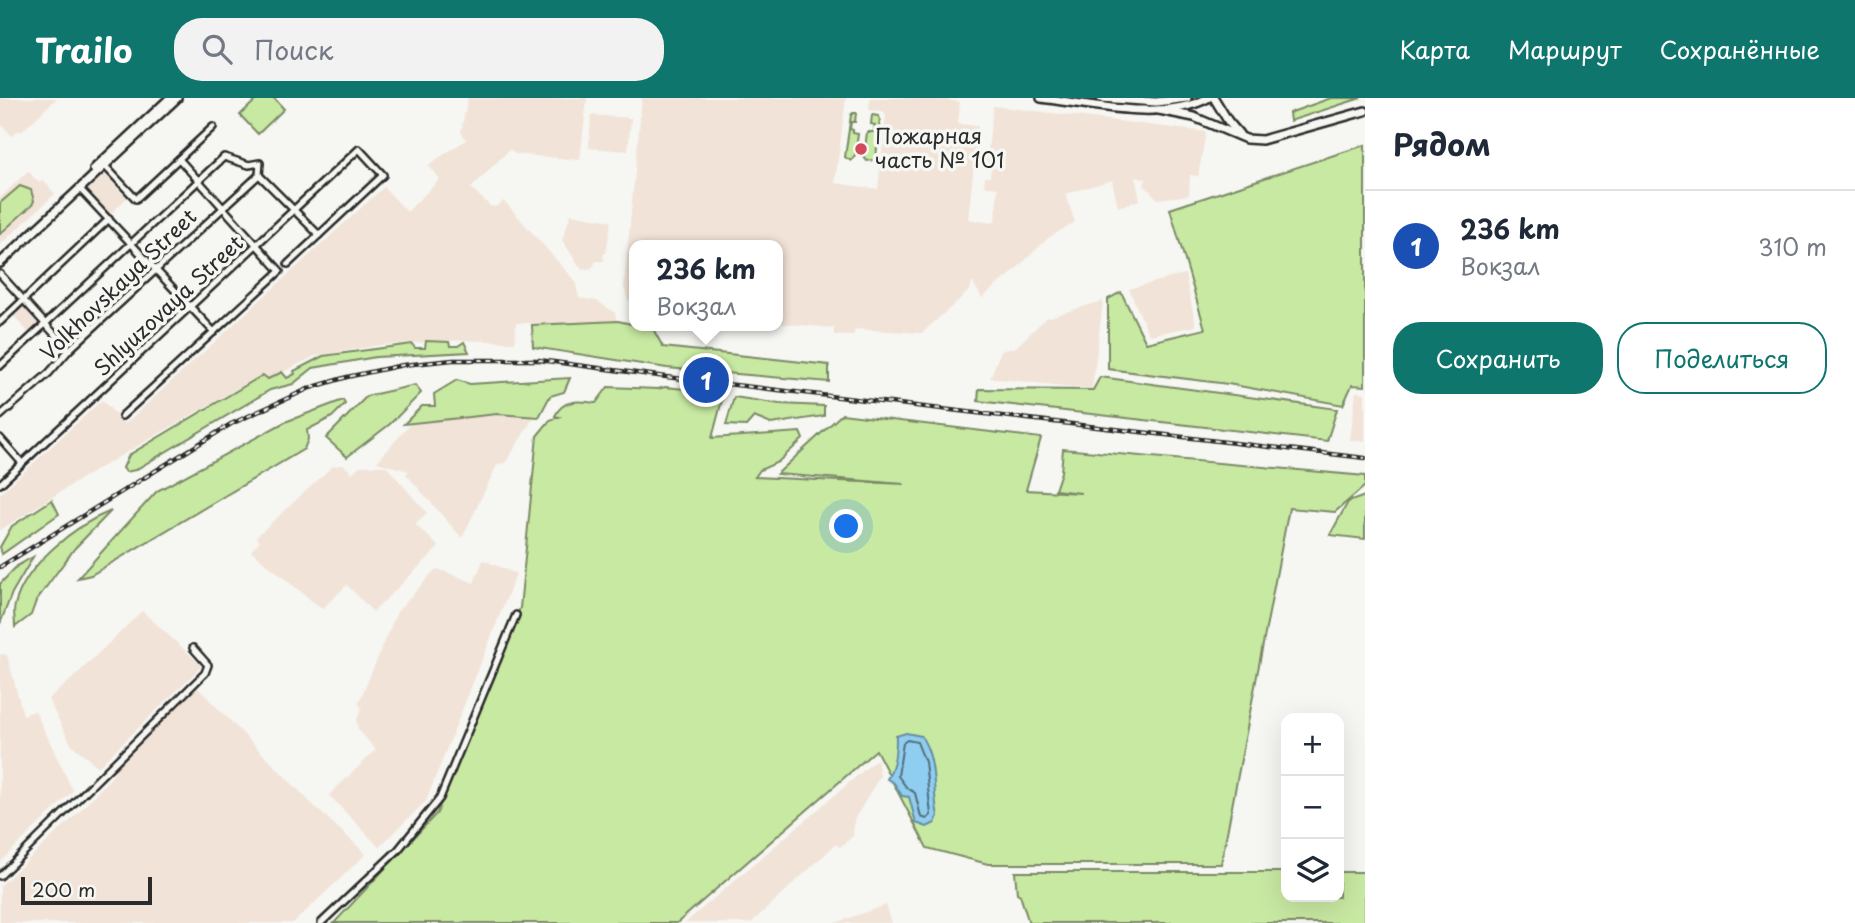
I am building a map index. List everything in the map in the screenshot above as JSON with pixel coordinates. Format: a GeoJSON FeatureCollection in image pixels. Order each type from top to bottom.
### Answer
{"type":"FeatureCollection","features":[{"type":"Feature","properties":{"kind":"main road"},"geometry":{"type":"LineString","coordinates":[[0,263],[78,187],[104,166],[170,98]]}},
{"type":"Feature","properties":{"kind":"main road"},"geometry":{"type":"LineString","coordinates":[[0,257],[177,98]]}},
{"type":"Feature","properties":{"kind":"main road"},"geometry":{"type":"LineString","coordinates":[[1041,98],[1159,110],[1194,117],[1255,140],[1271,139],[1365,111]]}},
{"type":"Feature","properties":{"kind":"main road"},"geometry":{"type":"LineString","coordinates":[[1101,98],[1156,103],[1187,98]]}},
{"type":"Feature","properties":{"kind":"main road"},"geometry":{"type":"LineString","coordinates":[[1159,110],[1189,106],[1208,98]]}},
{"type":"Feature","properties":{"kind":"main road"},"geometry":{"type":"LineString","coordinates":[[1214,98],[1242,137]]}},
{"type":"Feature","properties":{"kind":"street"},"geometry":{"type":"LineString","coordinates":[[104,166],[136,199],[213,127]]}},
{"type":"Feature","properties":{"kind":"street","name":"Shlyuzovaya Street"},"geometry":{"type":"LineString","coordinates":[[0,484],[359,149],[383,175],[319,235]]}},
{"type":"Feature","properties":{"kind":"street"},"geometry":{"type":"LineString","coordinates":[[0,366],[224,158],[249,165],[260,163],[259,175],[319,235],[288,264]]}},
{"type":"Feature","properties":{"kind":"street"},"geometry":{"type":"LineString","coordinates":[[122,416],[280,271],[178,159]]}},
{"type":"Feature","properties":{"kind":"street","name":"Volkhovskaya Street"},"geometry":{"type":"LineString","coordinates":[[0,416],[259,175]]}},
{"type":"Feature","properties":{"kind":"street"},"geometry":{"type":"LineString","coordinates":[[78,187],[214,332]]}},
{"type":"Feature","properties":{"kind":"street"},"geometry":{"type":"LineString","coordinates":[[0,322],[109,219]]}},
{"type":"Feature","properties":{"kind":"street"},"geometry":{"type":"LineString","coordinates":[[0,274],[69,349]]}},
{"type":"Feature","properties":{"kind":"street"},"geometry":{"type":"LineString","coordinates":[[0,438],[22,463]]}},
{"type":"Feature","properties":{"kind":"street"},"geometry":{"type":"LineString","coordinates":[[321,923],[398,850],[440,798],[516,614]]}},
{"type":"Feature","properties":{"kind":"street"},"geometry":{"type":"LineString","coordinates":[[0,876],[205,673],[208,665],[193,648]]}},
{"type":"Feature","properties":{"kind":"shaded area"},"geometry":{"type":"Polygon","coordinates":[[[0,98],[57,98],[21,132],[19,130],[12,136],[0,123],[0,98]]]}},
{"type":"Feature","properties":{"kind":"shaded area"},"geometry":{"type":"Polygon","coordinates":[[[468,98],[587,98],[580,160],[515,154],[510,149],[471,188],[490,206],[495,207],[504,201],[575,281],[579,298],[597,301],[615,313],[617,324],[516,323],[515,342],[462,340],[380,345],[315,356],[269,379],[264,373],[84,477],[0,530],[0,494],[102,400],[125,424],[384,187],[407,212],[440,179],[428,165],[466,140],[461,132],[468,98]]]}},
{"type":"Feature","properties":{"kind":"shaded area"},"geometry":{"type":"Polygon","coordinates":[[[642,98],[846,98],[835,183],[878,189],[886,116],[883,111],[869,110],[870,98],[930,98],[960,102],[958,124],[978,126],[968,219],[991,223],[995,221],[998,188],[984,186],[985,177],[990,177],[991,170],[986,168],[993,106],[1206,132],[1198,176],[1190,175],[1189,195],[1158,199],[1144,185],[1146,179],[1135,177],[1140,200],[1118,207],[1112,180],[1065,194],[1075,222],[1048,238],[982,298],[972,281],[970,290],[922,333],[855,329],[853,336],[834,335],[834,328],[783,323],[783,240],[629,240],[629,301],[624,287],[642,98]]]}},
{"type":"Feature","properties":{"kind":"shaded area"},"geometry":{"type":"Polygon","coordinates":[[[591,115],[631,118],[628,151],[589,148],[591,115]]]}},
{"type":"Feature","properties":{"kind":"shaded area"},"geometry":{"type":"Polygon","coordinates":[[[28,171],[39,183],[43,180],[55,194],[0,245],[0,198],[28,171]]]}},
{"type":"Feature","properties":{"kind":"shaded area"},"geometry":{"type":"Polygon","coordinates":[[[104,173],[127,198],[110,214],[86,189],[104,173]]]}},
{"type":"Feature","properties":{"kind":"shaded area"},"geometry":{"type":"Polygon","coordinates":[[[571,214],[611,221],[606,253],[603,254],[604,261],[596,261],[592,268],[582,270],[562,240],[571,214]]]}},
{"type":"Feature","properties":{"kind":"shaded area"},"geometry":{"type":"Polygon","coordinates":[[[1185,274],[1196,326],[1149,335],[1129,289],[1185,274]]]}},
{"type":"Feature","properties":{"kind":"shaded area"},"geometry":{"type":"Polygon","coordinates":[[[1103,301],[1092,389],[990,378],[1001,351],[1016,347],[1046,318],[1103,301]]]}},
{"type":"Feature","properties":{"kind":"shaded area"},"geometry":{"type":"Polygon","coordinates":[[[25,302],[43,323],[30,334],[12,314],[25,302]]]}},
{"type":"Feature","properties":{"kind":"shaded area"},"geometry":{"type":"Polygon","coordinates":[[[1356,392],[1365,393],[1365,442],[1350,440],[1356,392]]]}},
{"type":"Feature","properties":{"kind":"shaded area"},"geometry":{"type":"Polygon","coordinates":[[[537,412],[506,462],[497,465],[462,538],[406,474],[409,471],[377,462],[419,414],[537,412]]]}},
{"type":"Feature","properties":{"kind":"shaded area"},"geometry":{"type":"Polygon","coordinates":[[[344,465],[352,473],[360,466],[386,466],[427,513],[415,524],[439,547],[373,612],[347,585],[322,609],[251,551],[260,541],[256,537],[333,466],[344,465]]]}},
{"type":"Feature","properties":{"kind":"shaded area"},"geometry":{"type":"Polygon","coordinates":[[[483,560],[516,574],[426,801],[379,847],[329,795],[376,750],[358,729],[357,720],[362,707],[359,705],[360,700],[397,612],[435,570],[474,583],[483,560]]]}},
{"type":"Feature","properties":{"kind":"shaded area"},"geometry":{"type":"Polygon","coordinates":[[[142,611],[202,666],[98,767],[71,744],[48,699],[142,611]]]}},
{"type":"Feature","properties":{"kind":"shaded area"},"geometry":{"type":"Polygon","coordinates":[[[0,654],[7,655],[23,715],[35,711],[73,791],[0,862],[0,654]]]}},
{"type":"Feature","properties":{"kind":"shaded area"},"geometry":{"type":"Polygon","coordinates":[[[196,686],[311,803],[366,854],[293,923],[0,923],[0,886],[79,812],[115,773],[113,766],[196,686]]]}},
{"type":"Feature","properties":{"kind":"shaded area"},"geometry":{"type":"Polygon","coordinates":[[[877,759],[880,776],[854,820],[853,836],[840,847],[836,844],[751,923],[685,923],[877,759]]]}},
{"type":"Feature","properties":{"kind":"shaded area"},"geometry":{"type":"Polygon","coordinates":[[[886,905],[892,923],[835,923],[886,905]]]}},
{"type":"Feature","properties":{"kind":"green space"},"geometry":{"type":"Polygon","coordinates":[[[258,98],[274,98],[284,109],[258,134],[240,115],[258,98]]]}},
{"type":"Feature","properties":{"kind":"green space"},"geometry":{"type":"Polygon","coordinates":[[[1331,98],[1361,98],[1290,121],[1289,113],[1331,98]]]}},
{"type":"Feature","properties":{"kind":"green space"},"geometry":{"type":"Polygon","coordinates":[[[856,113],[855,122],[851,122],[850,129],[858,134],[855,156],[851,161],[845,157],[851,115],[856,113]]]}},
{"type":"Feature","properties":{"kind":"green space"},"geometry":{"type":"Polygon","coordinates":[[[872,115],[880,119],[876,157],[867,161],[864,157],[867,132],[874,132],[875,125],[871,124],[872,115]]]}},
{"type":"Feature","properties":{"kind":"green space"},"geometry":{"type":"Polygon","coordinates":[[[1365,145],[1365,386],[1352,385],[1343,405],[1228,384],[1108,369],[1108,299],[1121,292],[1146,343],[1205,329],[1170,209],[1365,145]]]}},
{"type":"Feature","properties":{"kind":"green space"},"geometry":{"type":"Polygon","coordinates":[[[20,186],[31,190],[34,201],[0,234],[0,203],[20,186]]]}},
{"type":"Feature","properties":{"kind":"green space"},"geometry":{"type":"Polygon","coordinates":[[[618,321],[629,324],[629,331],[654,331],[663,347],[829,365],[829,382],[667,368],[533,347],[532,325],[618,321]]]}},
{"type":"Feature","properties":{"kind":"green space"},"geometry":{"type":"Polygon","coordinates":[[[426,341],[449,342],[450,346],[458,346],[464,342],[469,352],[376,357],[313,368],[293,384],[270,390],[135,470],[126,472],[123,468],[129,455],[263,375],[268,379],[282,372],[287,378],[295,374],[294,371],[323,356],[412,344],[415,348],[425,348],[426,341]]]}},
{"type":"Feature","properties":{"kind":"green space"},"geometry":{"type":"Polygon","coordinates":[[[1100,377],[1337,409],[1327,441],[978,401],[979,389],[1093,390],[1100,377]]]}},
{"type":"Feature","properties":{"kind":"green space"},"geometry":{"type":"Polygon","coordinates":[[[570,378],[564,392],[550,396],[539,417],[497,414],[404,424],[422,406],[435,406],[434,394],[457,380],[470,384],[570,378]]]}},
{"type":"Feature","properties":{"kind":"green space"},"geometry":{"type":"Polygon","coordinates":[[[415,385],[421,393],[390,424],[347,457],[326,438],[367,396],[415,385]]]}},
{"type":"Feature","properties":{"kind":"green space"},"geometry":{"type":"Polygon","coordinates":[[[608,387],[665,387],[724,393],[712,438],[800,432],[803,439],[778,462],[760,470],[755,477],[904,484],[777,474],[842,414],[1041,438],[1026,490],[1081,493],[1055,490],[1061,472],[1063,449],[1365,476],[1365,486],[1335,512],[1289,508],[1221,864],[988,864],[927,848],[876,750],[677,923],[334,923],[437,813],[520,608],[537,436],[550,420],[559,417],[555,416],[558,410],[567,403],[596,403],[608,387]]]}},
{"type":"Feature","properties":{"kind":"green space"},"geometry":{"type":"Polygon","coordinates":[[[734,397],[780,404],[824,406],[824,416],[771,424],[754,417],[746,426],[726,425],[734,397]]]}},
{"type":"Feature","properties":{"kind":"green space"},"geometry":{"type":"Polygon","coordinates":[[[343,400],[345,404],[332,417],[307,430],[308,439],[304,449],[91,575],[78,578],[157,491],[285,422],[343,400]]]}},
{"type":"Feature","properties":{"kind":"green space"},"geometry":{"type":"Polygon","coordinates":[[[1365,496],[1365,539],[1330,535],[1348,502],[1365,496]]]}},
{"type":"Feature","properties":{"kind":"green space"},"geometry":{"type":"Polygon","coordinates":[[[52,500],[59,514],[2,554],[0,547],[12,526],[52,500]]]}},
{"type":"Feature","properties":{"kind":"green space"},"geometry":{"type":"Polygon","coordinates":[[[111,511],[75,548],[36,601],[31,615],[15,627],[14,607],[29,575],[40,561],[67,536],[111,511]]]}},
{"type":"Feature","properties":{"kind":"green space"},"geometry":{"type":"Polygon","coordinates":[[[33,557],[12,593],[0,624],[0,584],[17,566],[33,557]]]}},
{"type":"Feature","properties":{"kind":"green space"},"geometry":{"type":"Polygon","coordinates":[[[1015,872],[1281,872],[1281,902],[1344,902],[1344,872],[1365,872],[1365,923],[1029,923],[1017,893],[1015,872]]]}},
{"type":"Feature","properties":{"kind":"water"},"geometry":{"type":"Polygon","coordinates":[[[906,733],[921,736],[930,755],[938,816],[935,823],[927,827],[916,823],[909,797],[902,796],[894,783],[887,779],[892,769],[896,736],[906,733]]]}},
{"type":"Feature","properties":{"kind":"railway"},"geometry":{"type":"LineString","coordinates":[[0,567],[231,424],[310,388],[347,377],[403,365],[453,360],[539,360],[1365,458]]}},
{"type":"Feature","properties":{"kind":"place","name":"Пожарная часть № 101"},"geometry":{"type":"Point","coordinates":[861,149]}},
{"type":"Feature","properties":{"kind":"place","name":"236 km"},"geometry":{"type":"Point","coordinates":[706,380]}}]}
